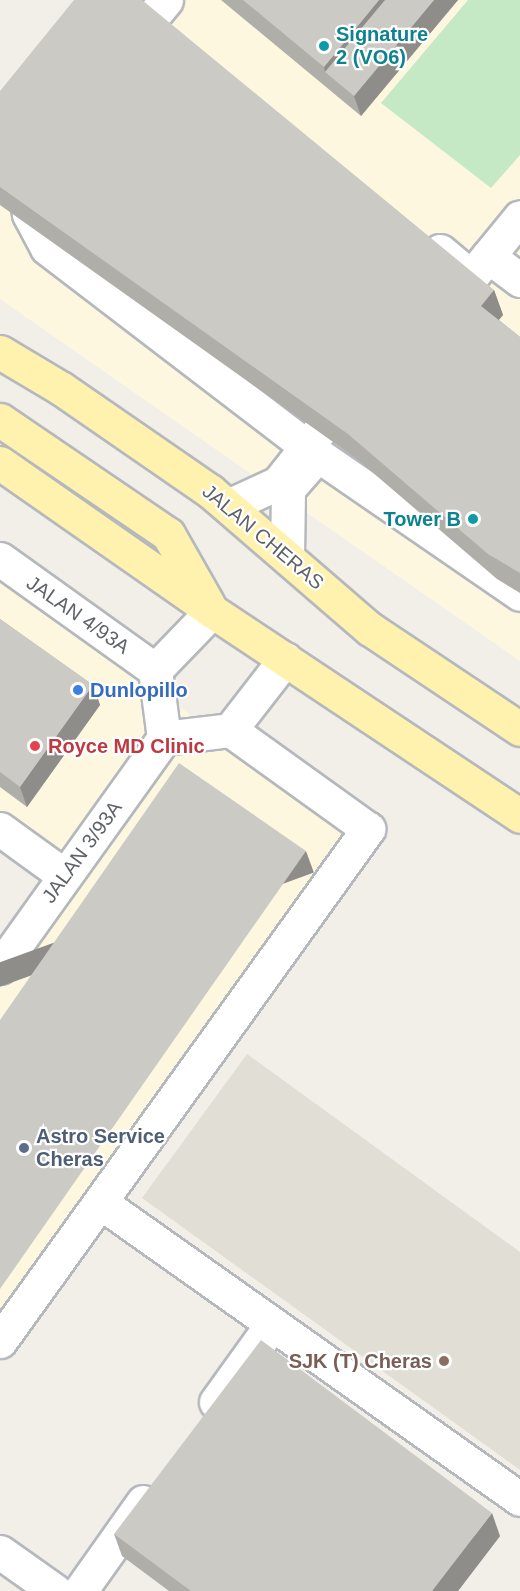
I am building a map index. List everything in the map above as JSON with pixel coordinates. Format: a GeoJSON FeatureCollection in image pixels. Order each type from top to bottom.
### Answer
{"type":"FeatureCollection","features":[{"type":"Feature","properties":{"kind":"main road","name":"JALAN CHERAS"},"geometry":{"type":"LineString","coordinates":[[0,352],[62,389],[228,506],[370,629],[520,729]]}},
{"type":"Feature","properties":{"kind":"main road"},"geometry":{"type":"LineString","coordinates":[[0,420],[168,534],[212,611]]}},
{"type":"Feature","properties":{"kind":"main road"},"geometry":{"type":"LineString","coordinates":[[0,464],[212,611],[520,816]]}},
{"type":"Feature","properties":{"kind":"street"},"geometry":{"type":"LineString","coordinates":[[105,75],[161,6],[184,35]]}},
{"type":"Feature","properties":{"kind":"street"},"geometry":{"type":"LineString","coordinates":[[38,156],[27,174],[25,198],[33,224],[47,248],[317,450],[520,594]]}},
{"type":"Feature","properties":{"kind":"street"},"geometry":{"type":"LineString","coordinates":[[420,234],[471,277],[520,217]]}},
{"type":"Feature","properties":{"kind":"street"},"geometry":{"type":"LineString","coordinates":[[488,256],[520,280]]}},
{"type":"Feature","properties":{"kind":"street"},"geometry":{"type":"LineString","coordinates":[[434,292],[457,264]]}},
{"type":"Feature","properties":{"kind":"street"},"geometry":{"type":"LineString","coordinates":[[287,556],[288,489],[317,450],[337,410]]}},
{"type":"Feature","properties":{"kind":"street"},"geometry":{"type":"LineString","coordinates":[[228,506],[278,483],[317,450]]}},
{"type":"Feature","properties":{"kind":"street","name":"JALAN 4/93A"},"geometry":{"type":"LineString","coordinates":[[0,559],[155,670]]}},
{"type":"Feature","properties":{"kind":"street"},"geometry":{"type":"LineString","coordinates":[[0,1341],[368,829],[230,730],[164,738],[155,670],[212,611]]}},
{"type":"Feature","properties":{"kind":"street"},"geometry":{"type":"LineString","coordinates":[[230,730],[285,659]]}},
{"type":"Feature","properties":{"kind":"street","name":"JALAN 3/93A"},"geometry":{"type":"LineString","coordinates":[[0,967],[164,738]]}},
{"type":"Feature","properties":{"kind":"street"},"geometry":{"type":"LineString","coordinates":[[0,829],[65,876]]}},
{"type":"Feature","properties":{"kind":"street"},"geometry":{"type":"LineString","coordinates":[[100,1202],[520,1500]]}},
{"type":"Feature","properties":{"kind":"street"},"geometry":{"type":"LineString","coordinates":[[196,1429],[272,1324]]}},
{"type":"Feature","properties":{"kind":"street"},"geometry":{"type":"LineString","coordinates":[[80,1591],[162,1476]]}},
{"type":"Feature","properties":{"kind":"street"},"geometry":{"type":"LineString","coordinates":[[0,1552],[55,1591]]}},
{"type":"Feature","properties":{"kind":"shaded area"},"geometry":{"type":"Polygon","coordinates":[[[97,0],[520,0],[520,661],[0,299],[0,115],[97,0]]]}},
{"type":"Feature","properties":{"kind":"shaded area"},"geometry":{"type":"Polygon","coordinates":[[[0,580],[353,830],[0,1323],[0,989],[81,876],[0,817],[0,580]]]}},
{"type":"Feature","properties":{"kind":"shaded area","name":"SJK (T) Cheras"},"geometry":{"type":"Polygon","coordinates":[[[247,1054],[520,1252],[520,1470],[142,1198],[247,1054]]]}},
{"type":"Feature","properties":{"kind":"green space"},"geometry":{"type":"Polygon","coordinates":[[[468,0],[520,0],[520,155],[491,188],[381,103],[468,0]]]}},
{"type":"Feature","properties":{"kind":"building"},"geometry":{"type":"Polygon","coordinates":[[[74,0],[142,0],[494,290],[481,306],[520,337],[520,573],[488,554],[348,434],[0,187],[0,91],[74,0]]]}},
{"type":"Feature","properties":{"kind":"building"},"geometry":{"type":"Polygon","coordinates":[[[243,0],[379,0],[324,67],[243,0]]]}},
{"type":"Feature","properties":{"kind":"building"},"geometry":{"type":"Polygon","coordinates":[[[385,0],[434,0],[354,96],[325,72],[385,0]]]}},
{"type":"Feature","properties":{"kind":"building","name":"Royce MD Clinic"},"geometry":{"type":"Polygon","coordinates":[[[0,619],[93,685],[20,787],[0,772],[0,619]]]}},
{"type":"Feature","properties":{"kind":"building"},"geometry":{"type":"Polygon","coordinates":[[[179,763],[306,851],[0,1289],[0,1020],[179,763]]]}},
{"type":"Feature","properties":{"kind":"building"},"geometry":{"type":"Polygon","coordinates":[[[261,1340],[492,1513],[432,1591],[191,1591],[114,1534],[261,1340]]]}},
{"type":"Feature","properties":{"kind":"place","name":"Signature 2 (VO6)"},"geometry":{"type":"Point","coordinates":[324,46]}},
{"type":"Feature","properties":{"kind":"place","name":"Tower B"},"geometry":{"type":"Point","coordinates":[473,519]}},
{"type":"Feature","properties":{"kind":"place","name":"Dunlopillo"},"geometry":{"type":"Point","coordinates":[78,690]}},
{"type":"Feature","properties":{"kind":"place","name":"Royce MD Clinic"},"geometry":{"type":"Point","coordinates":[35,746]}},
{"type":"Feature","properties":{"kind":"place","name":"Astro Service Cheras"},"geometry":{"type":"Point","coordinates":[24,1148]}},
{"type":"Feature","properties":{"kind":"place","name":"SJK (T) Cheras"},"geometry":{"type":"Point","coordinates":[444,1361]}}]}
